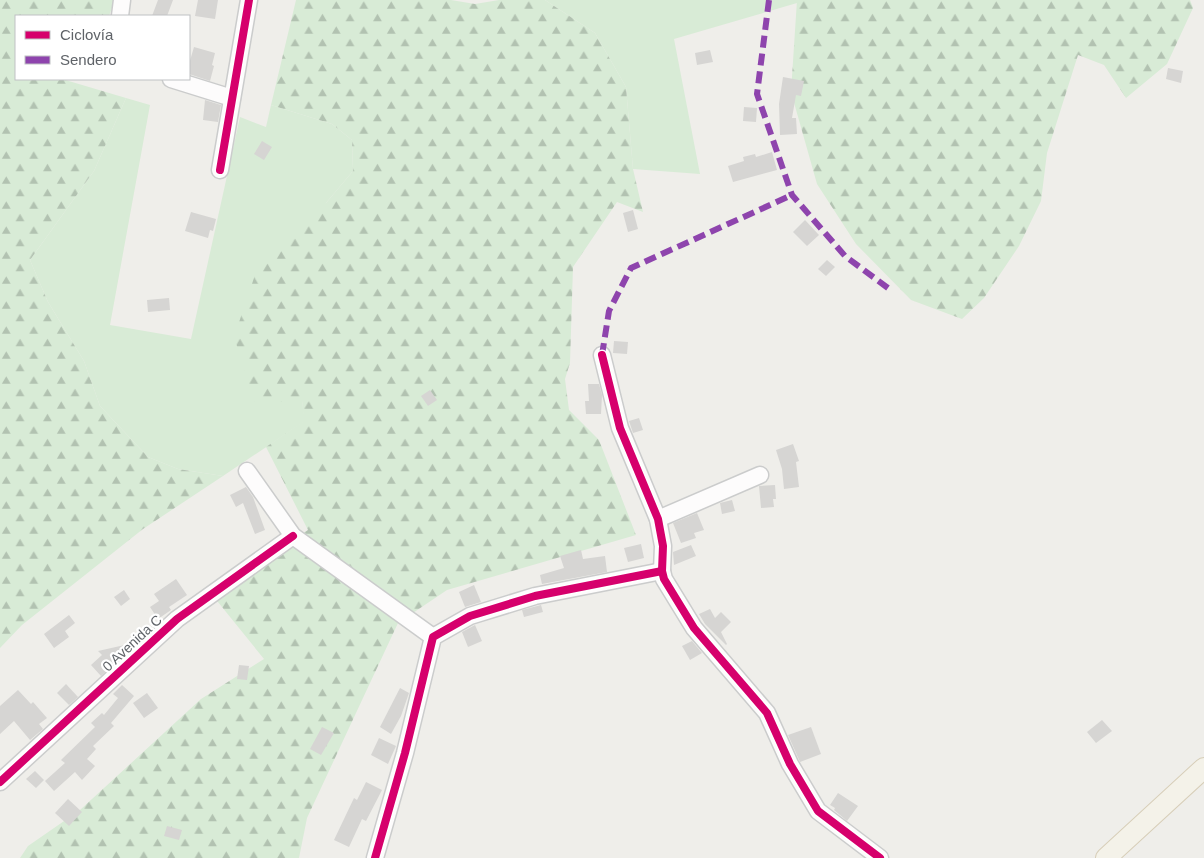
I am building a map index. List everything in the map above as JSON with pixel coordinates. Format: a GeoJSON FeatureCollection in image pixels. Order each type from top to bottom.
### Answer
{"type":"FeatureCollection","features":[{"type":"Feature","properties":{"kind":"main road"},"geometry":{"type":"LineString","coordinates":[[1106,858],[1204,768]]}},
{"type":"Feature","properties":{"kind":"street"},"geometry":{"type":"LineString","coordinates":[[120,15],[122,0]]}},
{"type":"Feature","properties":{"kind":"street"},"geometry":{"type":"LineString","coordinates":[[220,170],[249,0]]}},
{"type":"Feature","properties":{"kind":"street"},"geometry":{"type":"LineString","coordinates":[[174,80],[232,98]]}},
{"type":"Feature","properties":{"kind":"street"},"geometry":{"type":"LineString","coordinates":[[602,355],[620,428],[658,520],[663,546],[662,571],[664,579],[694,628],[767,713],[790,764],[818,811],[880,858]]}},
{"type":"Feature","properties":{"kind":"street"},"geometry":{"type":"LineString","coordinates":[[246,471],[293,536],[433,637]]}},
{"type":"Feature","properties":{"kind":"street"},"geometry":{"type":"LineString","coordinates":[[658,520],[760,474]]}},
{"type":"Feature","properties":{"kind":"street","name":"0 Avenida C"},"geometry":{"type":"LineString","coordinates":[[0,782],[177,619],[293,536]]}},
{"type":"Feature","properties":{"kind":"street"},"geometry":{"type":"LineString","coordinates":[[374,858],[405,753],[433,637],[470,616],[535,596],[662,571]]}},
{"type":"Feature","properties":{"kind":"green space"},"geometry":{"type":"Polygon","coordinates":[[[0,0],[115,0],[109,15],[15,15],[15,80],[65,80],[126,98],[94,171],[30,260],[48,302],[84,361],[100,406],[148,457],[178,469],[223,476],[143,529],[22,625],[0,648],[0,0]]]}},
{"type":"Feature","properties":{"kind":"green space"},"geometry":{"type":"Polygon","coordinates":[[[296,0],[451,0],[475,4],[499,0],[545,0],[595,33],[626,87],[633,169],[643,212],[617,202],[573,267],[570,363],[565,379],[569,410],[599,440],[636,535],[447,590],[398,623],[307,818],[299,858],[20,858],[28,846],[80,810],[201,699],[264,659],[209,591],[308,530],[266,447],[304,421],[302,401],[255,402],[234,337],[255,275],[326,203],[353,171],[352,140],[332,124],[271,105],[296,0]]]}},
{"type":"Feature","properties":{"kind":"green space"},"geometry":{"type":"Polygon","coordinates":[[[545,0],[797,0],[797,3],[674,39],[700,174],[633,169],[626,87],[595,33],[545,0]]]}},
{"type":"Feature","properties":{"kind":"green space"},"geometry":{"type":"Polygon","coordinates":[[[797,0],[1190,0],[1193,8],[1167,64],[1126,98],[1104,65],[1078,55],[1047,153],[1041,201],[1019,246],[984,298],[962,319],[911,300],[856,244],[817,184],[791,92],[797,0]]]}},
{"type":"Feature","properties":{"kind":"green space"},"geometry":{"type":"Polygon","coordinates":[[[126,98],[150,105],[110,325],[191,339],[240,117],[266,127],[271,105],[332,124],[352,140],[353,171],[326,203],[302,401],[305,421],[223,476],[178,469],[148,457],[100,406],[84,361],[48,302],[30,260],[94,171],[126,98]]]}},
{"type":"Feature","properties":{"kind":"building"},"geometry":{"type":"Polygon","coordinates":[[[158,0],[173,0],[167,15],[152,15],[158,0]]]}},
{"type":"Feature","properties":{"kind":"building"},"geometry":{"type":"Polygon","coordinates":[[[198,0],[218,0],[215,19],[195,16],[198,0]]]}},
{"type":"Feature","properties":{"kind":"building"},"geometry":{"type":"Polygon","coordinates":[[[194,47],[215,53],[210,81],[190,74],[190,61],[194,47]]]}},
{"type":"Feature","properties":{"kind":"building"},"geometry":{"type":"Polygon","coordinates":[[[710,50],[713,62],[697,65],[695,53],[710,50]]]}},
{"type":"Feature","properties":{"kind":"building"},"geometry":{"type":"Polygon","coordinates":[[[1168,68],[1183,71],[1181,83],[1166,79],[1168,68]]]}},
{"type":"Feature","properties":{"kind":"building"},"geometry":{"type":"Polygon","coordinates":[[[783,77],[804,81],[801,96],[796,95],[792,118],[796,118],[797,134],[780,135],[779,104],[783,77]]]}},
{"type":"Feature","properties":{"kind":"building"},"geometry":{"type":"Polygon","coordinates":[[[205,100],[221,105],[218,122],[203,120],[205,100]]]}},
{"type":"Feature","properties":{"kind":"building"},"geometry":{"type":"Polygon","coordinates":[[[744,107],[757,108],[756,122],[743,121],[744,107]]]}},
{"type":"Feature","properties":{"kind":"building"},"geometry":{"type":"Polygon","coordinates":[[[262,141],[272,147],[264,160],[254,154],[262,141]]]}},
{"type":"Feature","properties":{"kind":"building"},"geometry":{"type":"Polygon","coordinates":[[[772,152],[777,170],[733,182],[728,166],[744,161],[743,157],[755,154],[756,157],[772,152]]]}},
{"type":"Feature","properties":{"kind":"building"},"geometry":{"type":"Polygon","coordinates":[[[633,210],[638,229],[628,232],[623,213],[633,210]]]}},
{"type":"Feature","properties":{"kind":"building"},"geometry":{"type":"Polygon","coordinates":[[[191,212],[216,219],[213,231],[210,230],[208,238],[185,231],[191,212]]]}},
{"type":"Feature","properties":{"kind":"building"},"geometry":{"type":"Polygon","coordinates":[[[805,220],[819,235],[807,246],[793,232],[805,220]]]}},
{"type":"Feature","properties":{"kind":"building"},"geometry":{"type":"Polygon","coordinates":[[[827,260],[835,267],[826,276],[818,269],[827,260]]]}},
{"type":"Feature","properties":{"kind":"building"},"geometry":{"type":"Polygon","coordinates":[[[169,298],[170,310],[148,312],[147,300],[169,298]]]}},
{"type":"Feature","properties":{"kind":"building"},"geometry":{"type":"Polygon","coordinates":[[[614,341],[628,342],[627,354],[613,353],[614,341]]]}},
{"type":"Feature","properties":{"kind":"building"},"geometry":{"type":"Polygon","coordinates":[[[588,384],[599,384],[602,395],[601,414],[586,414],[585,401],[589,401],[588,384]]]}},
{"type":"Feature","properties":{"kind":"building"},"geometry":{"type":"Polygon","coordinates":[[[430,390],[437,400],[428,406],[421,396],[430,390]]]}},
{"type":"Feature","properties":{"kind":"building"},"geometry":{"type":"Polygon","coordinates":[[[639,418],[643,430],[633,433],[629,421],[639,418]]]}},
{"type":"Feature","properties":{"kind":"building"},"geometry":{"type":"Polygon","coordinates":[[[793,444],[799,461],[796,462],[799,487],[784,489],[782,469],[776,450],[793,444]]]}},
{"type":"Feature","properties":{"kind":"building"},"geometry":{"type":"Polygon","coordinates":[[[775,485],[776,499],[773,499],[774,507],[761,508],[759,486],[775,485]]]}},
{"type":"Feature","properties":{"kind":"building"},"geometry":{"type":"Polygon","coordinates":[[[246,487],[253,497],[265,530],[255,534],[243,503],[236,507],[230,495],[246,487]]]}},
{"type":"Feature","properties":{"kind":"building"},"geometry":{"type":"Polygon","coordinates":[[[732,500],[735,511],[722,514],[720,503],[732,500]]]}},
{"type":"Feature","properties":{"kind":"building"},"geometry":{"type":"Polygon","coordinates":[[[697,513],[704,530],[694,533],[696,538],[681,543],[673,523],[697,513]]]}},
{"type":"Feature","properties":{"kind":"building"},"geometry":{"type":"Polygon","coordinates":[[[641,544],[644,558],[628,562],[624,548],[641,544]]]}},
{"type":"Feature","properties":{"kind":"building"},"geometry":{"type":"Polygon","coordinates":[[[691,545],[696,556],[674,565],[673,552],[691,545]]]}},
{"type":"Feature","properties":{"kind":"building"},"geometry":{"type":"Polygon","coordinates":[[[581,550],[583,559],[605,556],[607,572],[542,584],[540,575],[564,568],[560,556],[581,550]]]}},
{"type":"Feature","properties":{"kind":"building"},"geometry":{"type":"Polygon","coordinates":[[[176,579],[187,595],[169,607],[171,610],[158,619],[150,607],[159,601],[154,594],[176,579]]]}},
{"type":"Feature","properties":{"kind":"building"},"geometry":{"type":"Polygon","coordinates":[[[474,585],[481,602],[465,607],[459,592],[474,585]]]}},
{"type":"Feature","properties":{"kind":"building"},"geometry":{"type":"Polygon","coordinates":[[[124,590],[130,599],[121,606],[114,597],[124,590]]]}},
{"type":"Feature","properties":{"kind":"building"},"geometry":{"type":"Polygon","coordinates":[[[541,605],[543,612],[524,617],[522,610],[541,605]]]}},
{"type":"Feature","properties":{"kind":"building"},"geometry":{"type":"Polygon","coordinates":[[[710,609],[715,618],[721,612],[731,622],[721,632],[726,645],[705,624],[699,614],[710,609]]]}},
{"type":"Feature","properties":{"kind":"building"},"geometry":{"type":"Polygon","coordinates":[[[69,615],[75,623],[65,631],[69,637],[54,648],[44,634],[69,615]]]}},
{"type":"Feature","properties":{"kind":"building"},"geometry":{"type":"Polygon","coordinates":[[[475,625],[482,641],[468,647],[462,632],[475,625]]]}},
{"type":"Feature","properties":{"kind":"building"},"geometry":{"type":"Polygon","coordinates":[[[692,641],[702,653],[690,660],[682,646],[692,641]]]}},
{"type":"Feature","properties":{"kind":"building"},"geometry":{"type":"Polygon","coordinates":[[[138,642],[101,676],[91,665],[102,655],[98,651],[138,642]]]}},
{"type":"Feature","properties":{"kind":"building"},"geometry":{"type":"Polygon","coordinates":[[[239,665],[249,666],[247,680],[237,679],[239,665]]]}},
{"type":"Feature","properties":{"kind":"building"},"geometry":{"type":"Polygon","coordinates":[[[66,684],[78,697],[69,705],[57,693],[66,684]]]}},
{"type":"Feature","properties":{"kind":"building"},"geometry":{"type":"Polygon","coordinates":[[[122,685],[134,696],[111,723],[114,726],[93,746],[96,749],[87,759],[95,766],[82,780],[75,772],[54,791],[45,781],[65,763],[61,760],[95,727],[91,723],[102,713],[104,715],[118,698],[113,694],[122,685]]]}},
{"type":"Feature","properties":{"kind":"building"},"geometry":{"type":"Polygon","coordinates":[[[400,688],[409,693],[401,716],[391,734],[380,727],[400,688]]]}},
{"type":"Feature","properties":{"kind":"building"},"geometry":{"type":"Polygon","coordinates":[[[18,690],[31,704],[33,702],[47,718],[39,724],[43,729],[30,740],[14,721],[0,734],[0,706],[18,690]]]}},
{"type":"Feature","properties":{"kind":"building"},"geometry":{"type":"Polygon","coordinates":[[[147,693],[158,708],[144,718],[133,703],[147,693]]]}},
{"type":"Feature","properties":{"kind":"building"},"geometry":{"type":"Polygon","coordinates":[[[1102,720],[1112,731],[1096,743],[1087,732],[1102,720]]]}},
{"type":"Feature","properties":{"kind":"building"},"geometry":{"type":"Polygon","coordinates":[[[322,727],[334,733],[321,755],[310,749],[322,727]]]}},
{"type":"Feature","properties":{"kind":"building"},"geometry":{"type":"Polygon","coordinates":[[[811,727],[821,754],[800,762],[788,735],[811,727]]]}},
{"type":"Feature","properties":{"kind":"building"},"geometry":{"type":"Polygon","coordinates":[[[379,738],[396,746],[388,764],[371,755],[379,738]]]}},
{"type":"Feature","properties":{"kind":"building"},"geometry":{"type":"Polygon","coordinates":[[[35,771],[44,780],[36,788],[26,779],[35,771]]]}},
{"type":"Feature","properties":{"kind":"building"},"geometry":{"type":"Polygon","coordinates":[[[366,782],[382,790],[366,821],[362,819],[349,847],[334,840],[354,798],[357,800],[366,782]]]}},
{"type":"Feature","properties":{"kind":"building"},"geometry":{"type":"Polygon","coordinates":[[[838,793],[858,806],[847,821],[830,805],[838,793]]]}},
{"type":"Feature","properties":{"kind":"building"},"geometry":{"type":"Polygon","coordinates":[[[68,799],[82,812],[69,826],[55,813],[68,799]]]}},
{"type":"Feature","properties":{"kind":"building"},"geometry":{"type":"Polygon","coordinates":[[[167,826],[182,830],[179,840],[164,836],[167,826]]]}},
{"type":"Feature","properties":{"kind":"marked path"},"geometry":{"type":"LineString","coordinates":[[769,0],[757,94],[792,195],[845,256],[892,291]]}},
{"type":"Feature","properties":{"kind":"marked path"},"geometry":{"type":"LineString","coordinates":[[602,355],[609,311],[631,268],[792,195]]}},
{"type":"Feature","properties":{"kind":"cycle path"},"geometry":{"type":"LineString","coordinates":[[220,170],[249,0]]}},
{"type":"Feature","properties":{"kind":"cycle path"},"geometry":{"type":"LineString","coordinates":[[602,355],[620,428],[658,519],[663,546],[662,571],[664,579],[694,628],[767,713],[790,764],[818,811],[880,858]]}},
{"type":"Feature","properties":{"kind":"cycle path"},"geometry":{"type":"LineString","coordinates":[[0,782],[177,619],[293,536]]}},
{"type":"Feature","properties":{"kind":"cycle path"},"geometry":{"type":"LineString","coordinates":[[375,858],[405,753],[433,637],[470,616],[535,596],[662,571]]}}]}
